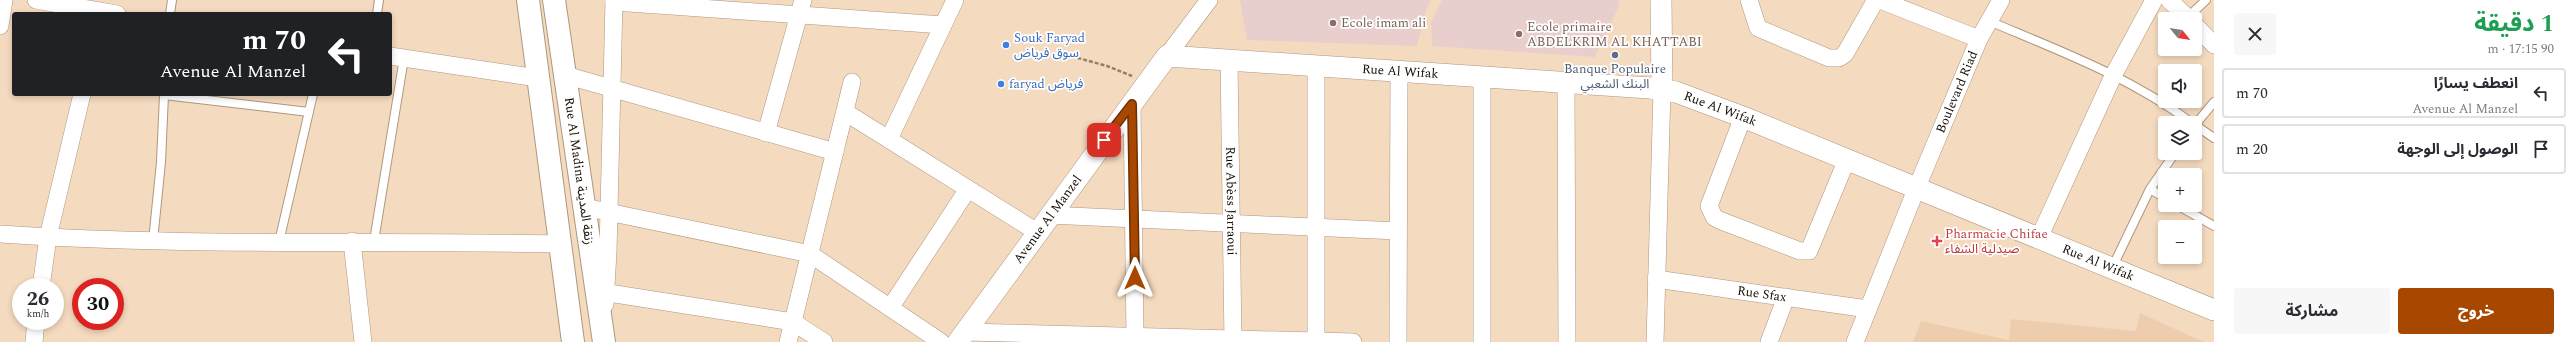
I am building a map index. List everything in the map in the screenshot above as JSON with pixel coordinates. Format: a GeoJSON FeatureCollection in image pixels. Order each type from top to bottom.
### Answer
{"type":"FeatureCollection","features":[{"type":"Feature","properties":{"kind":"main road"},"geometry":{"type":"LineString","coordinates":[[528,0],[573,342]]}},
{"type":"Feature","properties":{"kind":"main road","name":"Rue Al Madina زنقة المدينة"},"geometry":{"type":"LineString","coordinates":[[554,0],[584,207],[601,291],[603,337]]}},
{"type":"Feature","properties":{"kind":"street"},"geometry":{"type":"LineString","coordinates":[[0,26],[4,0]]}},
{"type":"Feature","properties":{"kind":"street"},"geometry":{"type":"LineString","coordinates":[[36,0],[105,10]]}},
{"type":"Feature","properties":{"kind":"street"},"geometry":{"type":"LineString","coordinates":[[890,139],[954,0]]}},
{"type":"Feature","properties":{"kind":"street","name":"Avenue Al Manzel"},"geometry":{"type":"LineString","coordinates":[[962,337],[1049,215],[1209,0]]}},
{"type":"Feature","properties":{"kind":"street"},"geometry":{"type":"LineString","coordinates":[[1655,342],[1662,90],[1661,0]]}},
{"type":"Feature","properties":{"kind":"street"},"geometry":{"type":"LineString","coordinates":[[1749,0],[1754,20],[1758,28],[1829,58],[1839,58],[1845,54],[1874,3],[1880,0],[1979,39]]}},
{"type":"Feature","properties":{"kind":"street","name":"Boulevard Riad"},"geometry":{"type":"LineString","coordinates":[[1855,342],[1917,187],[1979,39],[2001,0]]}},
{"type":"Feature","properties":{"kind":"street"},"geometry":{"type":"LineString","coordinates":[[2039,238],[2114,74],[2154,0]]}},
{"type":"Feature","properties":{"kind":"street"},"geometry":{"type":"LineString","coordinates":[[2169,0],[2182,12]]}},
{"type":"Feature","properties":{"kind":"street"},"geometry":{"type":"LineString","coordinates":[[824,342],[793,322],[601,291],[609,212],[614,1],[801,8],[943,25]]}},
{"type":"Feature","properties":{"kind":"street"},"geometry":{"type":"LineString","coordinates":[[766,132],[801,8]]}},
{"type":"Feature","properties":{"kind":"street"},"geometry":{"type":"LineString","coordinates":[[2202,32],[2214,45]]}},
{"type":"Feature","properties":{"kind":"street","name":"Rue Al Wifak"},"geometry":{"type":"LineString","coordinates":[[1167,56],[1566,83],[1676,92],[1743,117],[1917,187],[2214,310]]}},
{"type":"Feature","properties":{"kind":"street"},"geometry":{"type":"LineString","coordinates":[[397,57],[538,78]]}},
{"type":"Feature","properties":{"kind":"street","name":"Rue Abèss Jarraoui"},"geometry":{"type":"LineString","coordinates":[[1229,60],[1233,340]]}},
{"type":"Feature","properties":{"kind":"street"},"geometry":{"type":"LineString","coordinates":[[1316,66],[1316,341]]}},
{"type":"Feature","properties":{"kind":"street"},"geometry":{"type":"LineString","coordinates":[[1398,342],[1399,72]]}},
{"type":"Feature","properties":{"kind":"street"},"geometry":{"type":"LineString","coordinates":[[565,75],[835,152]]}},
{"type":"Feature","properties":{"kind":"street"},"geometry":{"type":"LineString","coordinates":[[1482,78],[1482,342]]}},
{"type":"Feature","properties":{"kind":"street"},"geometry":{"type":"LineString","coordinates":[[788,342],[852,82]]}},
{"type":"Feature","properties":{"kind":"street"},"geometry":{"type":"LineString","coordinates":[[1566,83],[1567,342]]}},
{"type":"Feature","properties":{"kind":"street"},"geometry":{"type":"LineString","coordinates":[[42,278],[48,237],[82,96]]}},
{"type":"Feature","properties":{"kind":"street"},"geometry":{"type":"LineString","coordinates":[[1132,104],[1135,219],[1135,337]]}},
{"type":"Feature","properties":{"kind":"street"},"geometry":{"type":"LineString","coordinates":[[845,112],[1037,232]]}},
{"type":"Feature","properties":{"kind":"street"},"geometry":{"type":"LineString","coordinates":[[1743,117],[1709,206],[1714,217],[1719,220],[1800,251],[1809,251],[1847,159]]}},
{"type":"Feature","properties":{"kind":"street"},"geometry":{"type":"LineString","coordinates":[[890,308],[968,189]]}},
{"type":"Feature","properties":{"kind":"street"},"geometry":{"type":"LineString","coordinates":[[584,207],[810,254],[941,342]]}},
{"type":"Feature","properties":{"kind":"street"},"geometry":{"type":"LineString","coordinates":[[1049,215],[1398,231]]}},
{"type":"Feature","properties":{"kind":"street"},"geometry":{"type":"LineString","coordinates":[[0,234],[153,240],[559,244]]}},
{"type":"Feature","properties":{"kind":"street"},"geometry":{"type":"LineString","coordinates":[[352,241],[363,342]]}},
{"type":"Feature","properties":{"kind":"street","name":"Rue Sfax"},"geometry":{"type":"LineString","coordinates":[[1656,279],[1868,309]]}},
{"type":"Feature","properties":{"kind":"street"},"geometry":{"type":"LineString","coordinates":[[1769,342],[1786,297]]}},
{"type":"Feature","properties":{"kind":"street"},"geometry":{"type":"LineString","coordinates":[[34,342],[35,330]]}},
{"type":"Feature","properties":{"kind":"street"},"geometry":{"type":"LineString","coordinates":[[962,337],[1084,339],[1135,337],[1353,342]]}},
{"type":"Feature","properties":{"kind":"lane"},"geometry":{"type":"LineString","coordinates":[[170,12],[172,0]]}},
{"type":"Feature","properties":{"kind":"lane"},"geometry":{"type":"LineString","coordinates":[[377,12],[378,0]]}},
{"type":"Feature","properties":{"kind":"lane"},"geometry":{"type":"LineString","coordinates":[[2197,12],[2206,0]]}},
{"type":"Feature","properties":{"kind":"lane"},"geometry":{"type":"LineString","coordinates":[[1989,21],[2114,74],[2164,102],[2183,116]]}},
{"type":"Feature","properties":{"kind":"lane"},"geometry":{"type":"LineString","coordinates":[[374,241],[397,57]]}},
{"type":"Feature","properties":{"kind":"lane"},"geometry":{"type":"LineString","coordinates":[[153,240],[161,162],[163,96]]}},
{"type":"Feature","properties":{"kind":"lane"},"geometry":{"type":"LineString","coordinates":[[179,96],[308,112]]}},
{"type":"Feature","properties":{"kind":"lane"},"geometry":{"type":"LineString","coordinates":[[279,242],[312,96]]}},
{"type":"Feature","properties":{"kind":"lane"},"geometry":{"type":"LineString","coordinates":[[2202,117],[2214,102]]}},
{"type":"Feature","properties":{"kind":"lane"},"geometry":{"type":"LineString","coordinates":[[2202,130],[2214,138]]}},
{"type":"Feature","properties":{"kind":"lane"},"geometry":{"type":"LineString","coordinates":[[2112,268],[2150,189],[2170,160]]}},
{"type":"Feature","properties":{"kind":"lane"},"geometry":{"type":"LineString","coordinates":[[2150,189],[2158,194]]}},
{"type":"Feature","properties":{"kind":"lane"},"geometry":{"type":"LineString","coordinates":[[2189,212],[2214,226]]}},
{"type":"Feature","properties":{"kind":"path"},"geometry":{"type":"LineString","coordinates":[[1060,54],[1107,66],[1147,83]]}},
{"type":"Feature","properties":{"kind":"shaded area","name":"Ecole imam ali"},"geometry":{"type":"Polygon","coordinates":[[[1240,0],[1431,0],[1427,7],[1417,46],[1247,40],[1240,0]]]}},
{"type":"Feature","properties":{"kind":"shaded area","name":"Ecole primaire ABDELKRIM AL KHATTABI"},"geometry":{"type":"Polygon","coordinates":[[[1442,0],[1618,0],[1619,6],[1595,57],[1432,46],[1431,22],[1442,0]]]}},
{"type":"Feature","properties":{"kind":"shaded area"},"geometry":{"type":"Polygon","coordinates":[[[2140,313],[2204,342],[1913,342],[1921,321],[2009,340],[2011,319],[2136,331],[2140,313]]]}},
{"type":"Feature","properties":{"kind":"place","name":"Ecole imam ali"},"geometry":{"type":"Point","coordinates":[1333,23]}},
{"type":"Feature","properties":{"kind":"place","name":"Ecole primaire ABDELKRIM AL KHATTABI"},"geometry":{"type":"Point","coordinates":[1519,34]}},
{"type":"Feature","properties":{"kind":"place","name":"Souk Faryad سوق فرياض"},"geometry":{"type":"Point","coordinates":[1006,45]}},
{"type":"Feature","properties":{"kind":"place","name":"Banque Populaire البنك الشعبي"},"geometry":{"type":"Point","coordinates":[1615,55]}},
{"type":"Feature","properties":{"kind":"place","name":"faryad فرياض"},"geometry":{"type":"Point","coordinates":[1001,84]}},
{"type":"Feature","properties":{"kind":"place","name":"Pharmacie Chifae صيدلية الشفاء"},"geometry":{"type":"Point","coordinates":[1937,241]}},
{"type":"Feature","properties":{"kind":"route"},"geometry":{"type":"LineString","coordinates":[[1104,140],[1132,104],[1135,278]]}}]}
